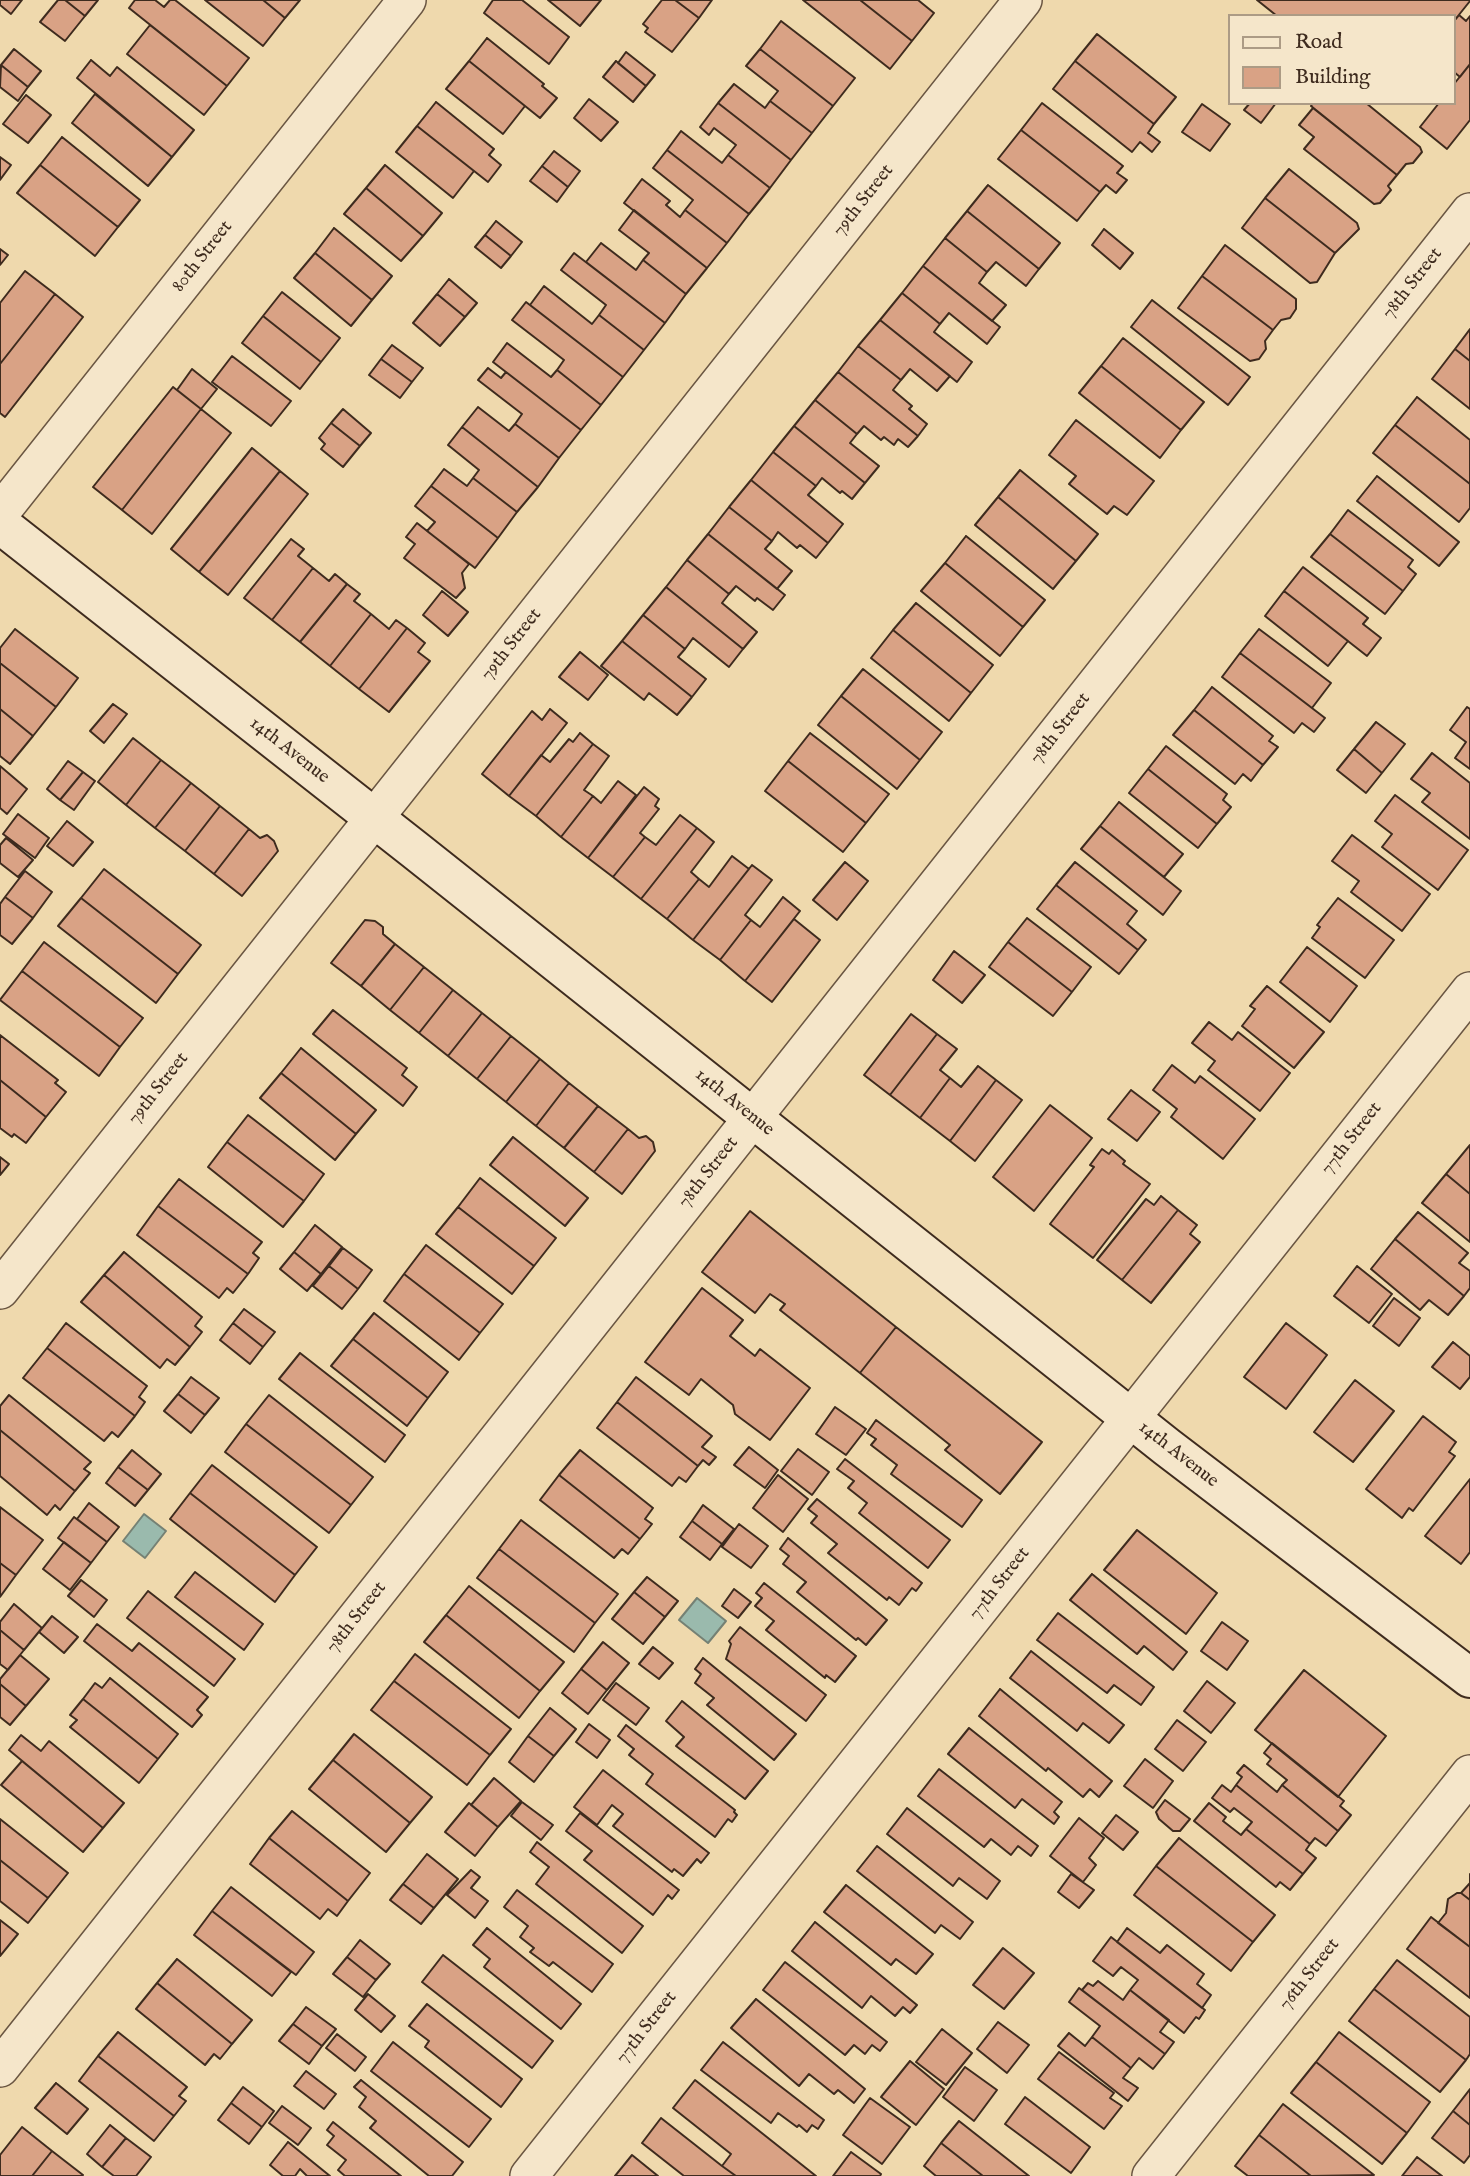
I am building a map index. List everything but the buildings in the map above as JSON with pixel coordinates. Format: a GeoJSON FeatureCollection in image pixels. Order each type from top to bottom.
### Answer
{"type":"FeatureCollection","features":[{"type":"Feature","properties":{"kind":"main road","name":"14th Avenue"},"geometry":{"type":"LineString","coordinates":[[0,524],[1131,1418],[1470,1678]]}},
{"type":"Feature","properties":{"kind":"street","name":"80th Street"},"geometry":{"type":"LineString","coordinates":[[0,513],[407,0]]}},
{"type":"Feature","properties":{"kind":"street","name":"79th Street"},"geometry":{"type":"LineString","coordinates":[[0,1290],[1023,0]]}},
{"type":"Feature","properties":{"kind":"street","name":"78th Street"},"geometry":{"type":"LineString","coordinates":[[0,2068],[1470,212]]}},
{"type":"Feature","properties":{"kind":"street","name":"77th Street"},"geometry":{"type":"LineString","coordinates":[[529,2176],[1470,991]]}},
{"type":"Feature","properties":{"kind":"street","name":"76th Street"},"geometry":{"type":"LineString","coordinates":[[1151,2176],[1470,1774]]}},
{"type":"Feature","properties":{"kind":"shaded area"},"geometry":{"type":"Polygon","coordinates":[[[144,1514],[166,1531],[145,1558],[123,1541],[144,1514]]]}},
{"type":"Feature","properties":{"kind":"shaded area"},"geometry":{"type":"Polygon","coordinates":[[[697,1598],[726,1621],[708,1643],[679,1620],[697,1598]]]}}]}
